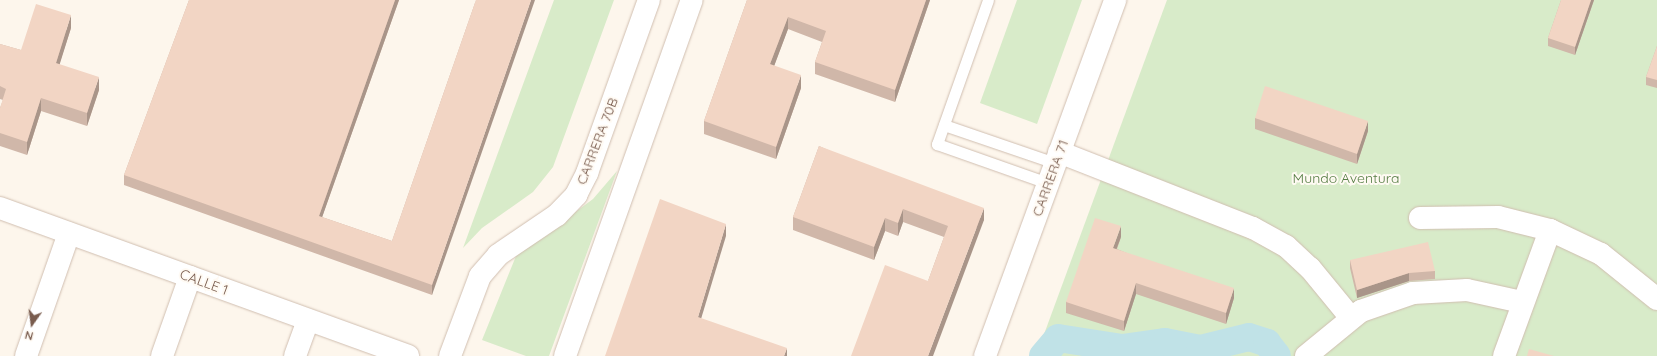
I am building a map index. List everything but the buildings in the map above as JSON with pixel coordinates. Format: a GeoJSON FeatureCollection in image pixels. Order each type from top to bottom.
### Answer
{"type":"FeatureCollection","features":[{"type":"Feature","properties":{"kind":"street","name":"CARRERA 70B"},"geometry":{"type":"LineString","coordinates":[[450,356],[480,276],[498,254],[557,215],[576,195],[587,173],[648,0]]}},
{"type":"Feature","properties":{"kind":"street"},"geometry":{"type":"LineString","coordinates":[[565,356],[692,0]]}},
{"type":"Feature","properties":{"kind":"street","name":"CARRERA 71"},"geometry":{"type":"LineString","coordinates":[[985,356],[1115,0]]}},
{"type":"Feature","properties":{"kind":"street"},"geometry":{"type":"LineString","coordinates":[[1054,166],[1253,228],[1286,246],[1310,268],[1350,318]]}},
{"type":"Feature","properties":{"kind":"street","name":"CALLE 1"},"geometry":{"type":"LineString","coordinates":[[0,208],[408,356]]}},
{"type":"Feature","properties":{"kind":"street"},"geometry":{"type":"LineString","coordinates":[[1420,218],[1498,217],[1550,230],[1601,254],[1657,299]]}},
{"type":"Feature","properties":{"kind":"street"},"geometry":{"type":"LineString","coordinates":[[1504,356],[1522,302],[1550,230]]}},
{"type":"Feature","properties":{"kind":"street"},"geometry":{"type":"LineString","coordinates":[[26,356],[69,233]]}},
{"type":"Feature","properties":{"kind":"street"},"geometry":{"type":"LineString","coordinates":[[162,356],[190,276]]}},
{"type":"Feature","properties":{"kind":"street"},"geometry":{"type":"LineString","coordinates":[[1306,356],[1350,318],[1386,300],[1440,290],[1494,294],[1522,302]]}},
{"type":"Feature","properties":{"kind":"street"},"geometry":{"type":"LineString","coordinates":[[295,356],[308,320]]}},
{"type":"Feature","properties":{"kind":"lane"},"geometry":{"type":"LineString","coordinates":[[988,0],[938,144],[1054,166]]}},
{"type":"Feature","properties":{"kind":"lane"},"geometry":{"type":"LineString","coordinates":[[944,125],[1054,166]]}},
{"type":"Feature","properties":{"kind":"green space"},"geometry":{"type":"Polygon","coordinates":[[[554,0],[614,0],[553,167],[533,192],[482,228],[463,248],[554,0]]]}},
{"type":"Feature","properties":{"kind":"green space"},"geometry":{"type":"Polygon","coordinates":[[[1017,0],[1082,0],[1037,124],[980,103],[1017,0]]]}},
{"type":"Feature","properties":{"kind":"green space","name":"Mundo Aventura"},"geometry":{"type":"Polygon","coordinates":[[[1167,0],[1657,0],[1657,356],[1036,356],[1167,0]]]}},
{"type":"Feature","properties":{"kind":"green space"},"geometry":{"type":"Polygon","coordinates":[[[617,171],[549,356],[526,356],[482,340],[516,256],[593,199],[617,171]]]}},
{"type":"Feature","properties":{"kind":"waterway"},"geometry":{"type":"LineString","coordinates":[[1043,356],[1058,338],[1122,348],[1165,342],[1200,349],[1249,337],[1267,343],[1277,356]]}}]}
